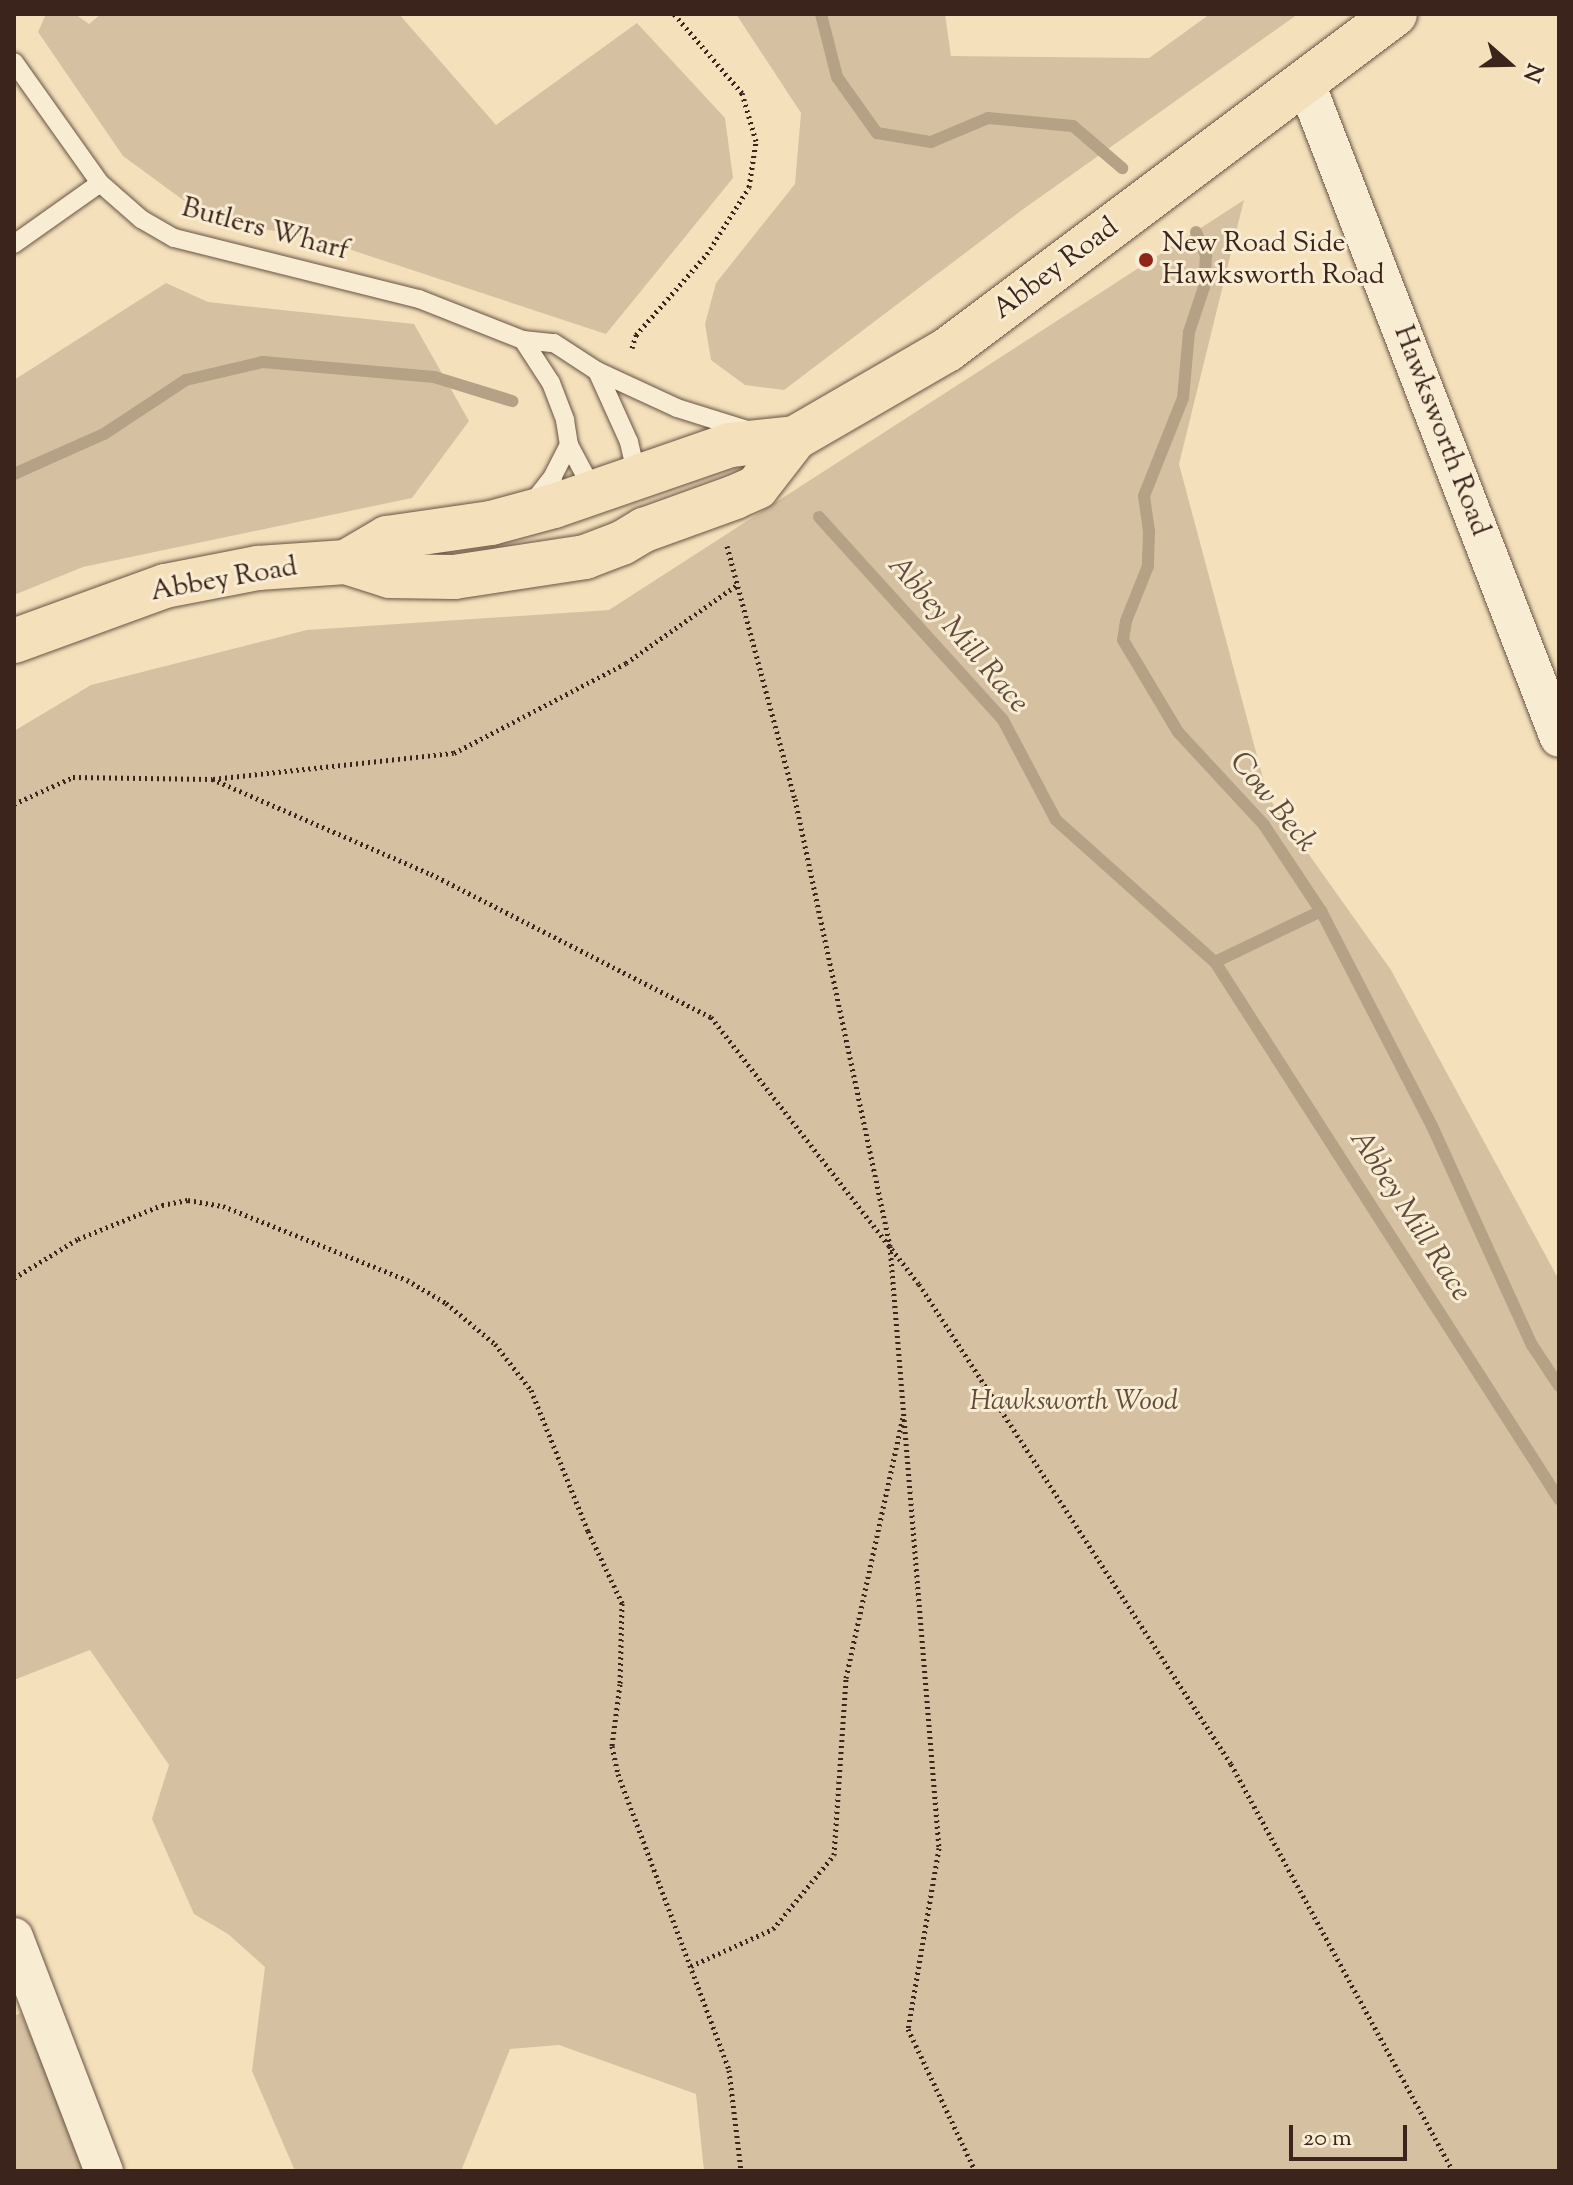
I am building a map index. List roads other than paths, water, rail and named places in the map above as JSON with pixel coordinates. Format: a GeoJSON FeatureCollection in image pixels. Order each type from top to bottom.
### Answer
{"type":"FeatureCollection","features":[{"type":"Feature","properties":{"kind":"main road","name":"Abbey Road"},"geometry":{"type":"LineString","coordinates":[[346,562],[387,538],[491,523],[620,513],[757,487],[795,438],[947,350],[1395,14]]}},
{"type":"Feature","properties":{"kind":"main road","name":"Abbey Road"},"geometry":{"type":"LineString","coordinates":[[14,641],[165,586],[258,568],[346,562],[390,576],[454,577],[620,513]]}},
{"type":"Feature","properties":{"kind":"street","name":"Hawksworth Road"},"geometry":{"type":"LineString","coordinates":[[1305,81],[1559,738]]}},
{"type":"Feature","properties":{"kind":"street"},"geometry":{"type":"LineString","coordinates":[[14,1937],[104,2171]]}},
{"type":"Feature","properties":{"kind":"lane","name":"Butlers Wharf"},"geometry":{"type":"LineString","coordinates":[[14,62],[100,183],[141,219],[174,238],[419,299],[523,340],[554,343],[597,371],[703,418],[795,438]]}},
{"type":"Feature","properties":{"kind":"lane"},"geometry":{"type":"LineString","coordinates":[[14,244],[100,183]]}},
{"type":"Feature","properties":{"kind":"lane"},"geometry":{"type":"LineString","coordinates":[[523,340],[551,383],[565,420],[569,445],[620,513]]}},
{"type":"Feature","properties":{"kind":"lane"},"geometry":{"type":"LineString","coordinates":[[597,371],[629,442],[620,513]]}},
{"type":"Feature","properties":{"kind":"lane"},"geometry":{"type":"LineString","coordinates":[[491,523],[537,500],[569,445]]}},
{"type":"Feature","properties":{"kind":"waterway","name":"Cow Beck"},"geometry":{"type":"LineString","coordinates":[[821,14],[837,77],[877,133],[931,142],[988,118],[1073,126],[1122,168]]}},
{"type":"Feature","properties":{"kind":"waterway","name":"Cow Beck"},"geometry":{"type":"LineString","coordinates":[[1196,232],[1206,256],[1204,287],[1189,332],[1183,398],[1144,496],[1149,533],[1148,566],[1126,621],[1123,640],[1178,732],[1264,825],[1321,911],[1432,1126],[1532,1345],[1559,1386]]}},
{"type":"Feature","properties":{"kind":"waterway","name":"Abbey Mill Race"},"geometry":{"type":"LineString","coordinates":[[14,474],[104,434],[186,380],[263,362],[434,377],[512,401]]}},
{"type":"Feature","properties":{"kind":"waterway","name":"Abbey Mill Race"},"geometry":{"type":"LineString","coordinates":[[819,517],[1003,720],[1056,820],[1215,962],[1559,1499]]}},
{"type":"Feature","properties":{"kind":"waterway","name":"Abbey Mill Race"},"geometry":{"type":"LineString","coordinates":[[1215,962],[1321,911]]}},
{"type":"Feature","properties":{"kind":"place","name":"New Road Side Hawksworth Road"},"geometry":{"type":"Point","coordinates":[1146,260]}},
{"type":"Feature","properties":{"kind":"park label","name":"Hawksworth Wood"},"geometry":{"type":"Point","coordinates":[1074,1402]}}]}
